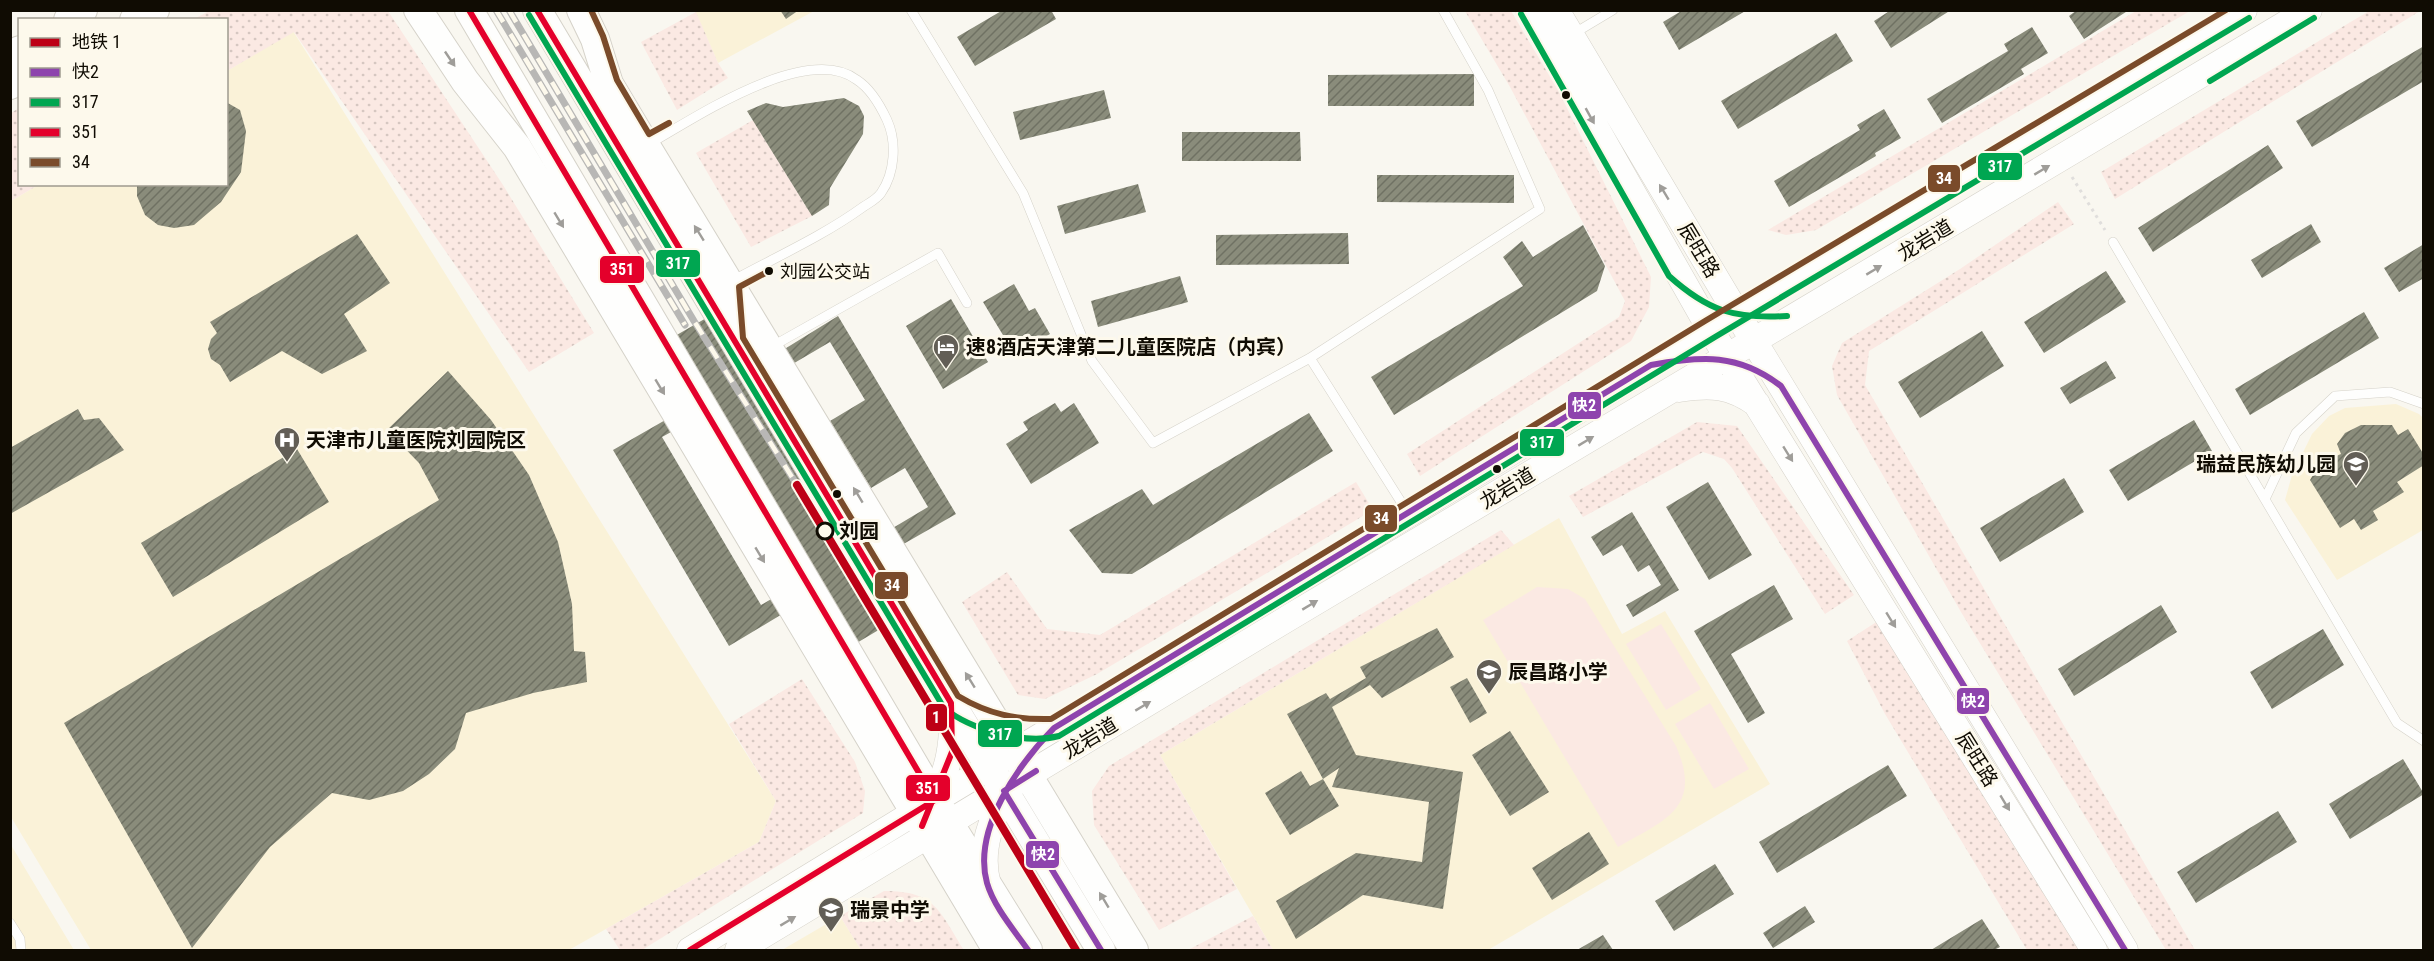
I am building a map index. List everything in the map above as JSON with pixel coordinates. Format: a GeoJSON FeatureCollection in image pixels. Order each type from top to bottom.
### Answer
{"type":"FeatureCollection","features":[{"type":"Feature","properties":{"kind":"main road"},"geometry":{"type":"LineString","coordinates":[[138,18],[155,10]]}},
{"type":"Feature","properties":{"kind":"main road"},"geometry":{"type":"LineString","coordinates":[[418,10],[465,81],[517,147],[925,825],[988,885],[1028,951]]}},
{"type":"Feature","properties":{"kind":"main road"},"geometry":{"type":"LineString","coordinates":[[469,10],[997,951]]}},
{"type":"Feature","properties":{"kind":"main road"},"geometry":{"type":"LineString","coordinates":[[537,10],[951,703],[1011,776],[1134,951]]}},
{"type":"Feature","properties":{"kind":"main road"},"geometry":{"type":"LineString","coordinates":[[581,10],[595,39],[609,84],[998,725],[1011,776],[1101,951]]}},
{"type":"Feature","properties":{"kind":"main road","name":"辰旺路"},"geometry":{"type":"LineString","coordinates":[[1529,10],[1561,41],[1739,310],[1780,386],[2125,951]]}},
{"type":"Feature","properties":{"kind":"main road","name":"辰旺路"},"geometry":{"type":"LineString","coordinates":[[1556,10],[1561,41],[1676,270],[1727,358],[2094,951]]}},
{"type":"Feature","properties":{"kind":"main road","name":"龙岩道"},"geometry":{"type":"LineString","coordinates":[[1011,776],[1040,740],[1054,728],[1739,310],[2244,10]]}},
{"type":"Feature","properties":{"kind":"main road","name":"龙岩道"},"geometry":{"type":"LineString","coordinates":[[690,951],[925,825],[1290,617],[2309,10]]}},
{"type":"Feature","properties":{"kind":"main road"},"geometry":{"type":"LineString","coordinates":[[1676,270],[1697,290],[1715,301],[1739,310],[1790,307],[1824,299]]}},
{"type":"Feature","properties":{"kind":"main road"},"geometry":{"type":"LineString","coordinates":[[730,282],[734,341]]}},
{"type":"Feature","properties":{"kind":"main road"},"geometry":{"type":"LineString","coordinates":[[1651,365],[1727,358],[1747,363],[1768,375],[1780,386]]}},
{"type":"Feature","properties":{"kind":"main road"},"geometry":{"type":"LineString","coordinates":[[1671,390],[1707,386],[1724,387],[1741,393],[1757,404]]}},
{"type":"Feature","properties":{"kind":"main road"},"geometry":{"type":"LineString","coordinates":[[925,825],[952,753],[951,703]]}},
{"type":"Feature","properties":{"kind":"main road"},"geometry":{"type":"LineString","coordinates":[[951,703],[971,716],[998,725],[1014,728],[1054,728]]}},
{"type":"Feature","properties":{"kind":"main road"},"geometry":{"type":"LineString","coordinates":[[988,885],[984,870],[987,838],[1011,776]]}},
{"type":"Feature","properties":{"kind":"main road","name":"龙岩道"},"geometry":{"type":"LineString","coordinates":[[738,951],[925,825]]}},
{"type":"Feature","properties":{"kind":"lane"},"geometry":{"type":"LineString","coordinates":[[911,10],[1023,193],[1092,361],[1153,443],[1310,358],[1540,209],[1488,90],[1443,10]]}},
{"type":"Feature","properties":{"kind":"lane"},"geometry":{"type":"LineString","coordinates":[[1561,41],[1613,10]]}},
{"type":"Feature","properties":{"kind":"lane"},"geometry":{"type":"LineString","coordinates":[[646,146],[765,81],[808,69],[835,71],[857,79],[878,102],[892,131],[893,168],[880,195],[847,219],[730,282]]}},
{"type":"Feature","properties":{"kind":"lane"},"geometry":{"type":"LineString","coordinates":[[2113,242],[2397,723],[2424,741]]}},
{"type":"Feature","properties":{"kind":"lane"},"geometry":{"type":"LineString","coordinates":[[769,348],[938,253],[967,303]]}},
{"type":"Feature","properties":{"kind":"lane"},"geometry":{"type":"LineString","coordinates":[[1310,358],[1408,513]]}},
{"type":"Feature","properties":{"kind":"lane"},"geometry":{"type":"LineString","coordinates":[[2265,499],[2296,433],[2335,396],[2390,392],[2424,404]]}},
{"type":"Feature","properties":{"kind":"lane"},"geometry":{"type":"LineString","coordinates":[[10,923],[20,939],[21,951]]}},
{"type":"Feature","properties":{"kind":"path"},"geometry":{"type":"LineString","coordinates":[[2060,159],[2113,242]]}},
{"type":"Feature","properties":{"kind":"shaded area"},"geometry":{"type":"Polygon","coordinates":[[[209,11],[388,11],[503,185],[594,333],[529,372],[294,32],[228,70],[228,18],[196,18],[209,11]]]}},
{"type":"Feature","properties":{"kind":"shaded area"},"geometry":{"type":"Polygon","coordinates":[[[695,11],[814,11],[718,63],[695,11]]]}},
{"type":"Feature","properties":{"kind":"shaded area"},"geometry":{"type":"Polygon","coordinates":[[[1465,11],[1511,11],[1559,92],[1651,277],[1649,307],[1631,341],[1420,476],[1407,454],[1619,317],[1625,301],[1510,87],[1465,11]]]}},
{"type":"Feature","properties":{"kind":"shaded area"},"geometry":{"type":"Polygon","coordinates":[[[2136,11],[2190,11],[1816,230],[1786,235],[1768,230],[2136,11]]]}},
{"type":"Feature","properties":{"kind":"shaded area"},"geometry":{"type":"Polygon","coordinates":[[[2369,11],[2420,11],[2115,199],[2101,172],[2369,11]]]}},
{"type":"Feature","properties":{"kind":"shaded area"},"geometry":{"type":"Polygon","coordinates":[[[696,12],[718,63],[728,78],[677,110],[641,42],[696,12]]]}},
{"type":"Feature","properties":{"kind":"shaded area","name":"天津市儿童医院刘园院区"},"geometry":{"type":"Polygon","coordinates":[[[293,31],[776,801],[759,842],[569,950],[91,950],[11,817],[11,201],[36,186],[228,186],[228,70],[293,31]]]}},
{"type":"Feature","properties":{"kind":"shaded area"},"geometry":{"type":"Polygon","coordinates":[[[18,109],[18,186],[36,186],[11,201],[11,113],[18,109]]]}},
{"type":"Feature","properties":{"kind":"shaded area"},"geometry":{"type":"Polygon","coordinates":[[[753,120],[812,216],[751,247],[696,153],[753,120]]]}},
{"type":"Feature","properties":{"kind":"shaded area"},"geometry":{"type":"Polygon","coordinates":[[[2058,202],[2074,224],[1869,351],[1865,385],[2195,950],[2166,950],[1961,612],[1837,395],[1832,366],[1842,343],[1960,269],[2058,202]]]}},
{"type":"Feature","properties":{"kind":"shaded area","name":"瑞益民族幼儿园"},"geometry":{"type":"Polygon","coordinates":[[[2396,404],[2423,418],[2423,530],[2337,580],[2285,500],[2292,475],[2312,434],[2329,416],[2345,408],[2396,404]]]}},
{"type":"Feature","properties":{"kind":"shaded area"},"geometry":{"type":"Polygon","coordinates":[[[1697,422],[1737,426],[1854,595],[1825,614],[1732,468],[1724,459],[1703,452],[1583,517],[1569,496],[1697,422]]]}},
{"type":"Feature","properties":{"kind":"shaded area"},"geometry":{"type":"Polygon","coordinates":[[[1356,482],[1373,510],[1097,674],[1045,699],[1018,695],[962,602],[1007,572],[1047,629],[1100,635],[1356,482]]]}},
{"type":"Feature","properties":{"kind":"shaded area","name":"辰昌路小学"},"geometry":{"type":"Polygon","coordinates":[[[1559,518],[1622,634],[1665,611],[1770,784],[1488,950],[1273,950],[1160,755],[1559,518]]]}},
{"type":"Feature","properties":{"kind":"shaded area"},"geometry":{"type":"Polygon","coordinates":[[[1501,530],[1514,545],[1160,755],[1237,889],[1159,930],[1094,825],[1092,791],[1109,766],[1501,530]]]}},
{"type":"Feature","properties":{"kind":"shaded area"},"geometry":{"type":"Polygon","coordinates":[[[1537,587],[1568,589],[1585,599],[1676,746],[1683,767],[1685,784],[1682,798],[1675,810],[1651,829],[1618,847],[1483,620],[1537,587]]]}},
{"type":"Feature","properties":{"kind":"shaded area"},"geometry":{"type":"Polygon","coordinates":[[[1881,619],[2079,950],[2027,950],[1885,714],[1847,641],[1881,619]]]}},
{"type":"Feature","properties":{"kind":"shaded area"},"geometry":{"type":"Polygon","coordinates":[[[1661,624],[1701,689],[1666,710],[1626,644],[1661,624]]]}},
{"type":"Feature","properties":{"kind":"shaded area"},"geometry":{"type":"Polygon","coordinates":[[[802,679],[855,762],[865,791],[863,813],[642,950],[620,950],[606,929],[759,842],[776,801],[729,724],[802,679]]]}},
{"type":"Feature","properties":{"kind":"shaded area"},"geometry":{"type":"Polygon","coordinates":[[[1710,703],[1749,769],[1714,789],[1675,724],[1710,703]]]}},
{"type":"Feature","properties":{"kind":"shaded area"},"geometry":{"type":"Polygon","coordinates":[[[11,845],[74,950],[11,950],[11,845]]]}},
{"type":"Feature","properties":{"kind":"shaded area"},"geometry":{"type":"Polygon","coordinates":[[[884,891],[901,892],[926,899],[941,914],[964,950],[861,950],[840,916],[884,891]]]}},
{"type":"Feature","properties":{"kind":"shaded area","name":"瑞景中学"},"geometry":{"type":"Polygon","coordinates":[[[840,916],[861,950],[782,950],[840,916]]]}},
{"type":"Feature","properties":{"kind":"shaded area"},"geometry":{"type":"Polygon","coordinates":[[[1253,916],[1273,950],[1188,950],[1253,916]]]}},
{"type":"Feature","properties":{"kind":"building"},"geometry":{"type":"Polygon","coordinates":[[[780,10],[799,10],[786,19],[780,10]]]}},
{"type":"Feature","properties":{"kind":"building"},"geometry":{"type":"Polygon","coordinates":[[[1003,10],[1051,10],[1056,19],[975,66],[957,37],[1003,10]]]}},
{"type":"Feature","properties":{"kind":"building"},"geometry":{"type":"Polygon","coordinates":[[[1683,10],[1747,10],[1679,50],[1663,22],[1683,10]]]}},
{"type":"Feature","properties":{"kind":"building"},"geometry":{"type":"Polygon","coordinates":[[[1891,10],[1951,10],[1891,48],[1874,21],[1891,10]]]}},
{"type":"Feature","properties":{"kind":"building"},"geometry":{"type":"Polygon","coordinates":[[[2077,10],[2129,10],[2084,39],[2069,16],[2077,10]]]}},
{"type":"Feature","properties":{"kind":"building"},"geometry":{"type":"Polygon","coordinates":[[[2032,27],[2048,53],[2021,69],[2024,74],[1942,123],[1927,99],[2008,51],[2004,44],[2032,27]]]}},
{"type":"Feature","properties":{"kind":"building"},"geometry":{"type":"Polygon","coordinates":[[[1836,33],[1853,61],[1738,129],[1721,101],[1836,33]]]}},
{"type":"Feature","properties":{"kind":"building"},"geometry":{"type":"Polygon","coordinates":[[[2424,46],[2424,81],[2312,147],[2296,121],[2424,46]]]}},
{"type":"Feature","properties":{"kind":"building"},"geometry":{"type":"Polygon","coordinates":[[[1474,74],[1474,106],[1328,106],[1328,75],[1474,74]]]}},
{"type":"Feature","properties":{"kind":"building"},"geometry":{"type":"Polygon","coordinates":[[[1104,90],[1111,118],[1020,140],[1013,112],[1104,90]]]}},
{"type":"Feature","properties":{"kind":"building"},"geometry":{"type":"Polygon","coordinates":[[[844,98],[859,106],[864,116],[863,134],[830,188],[829,205],[812,216],[747,111],[766,103],[783,107],[844,98]]]}},
{"type":"Feature","properties":{"kind":"building"},"geometry":{"type":"Polygon","coordinates":[[[228,103],[240,110],[246,131],[241,172],[221,202],[194,225],[174,228],[158,225],[145,215],[137,196],[137,186],[228,186],[228,103]]]}},
{"type":"Feature","properties":{"kind":"building"},"geometry":{"type":"Polygon","coordinates":[[[1884,109],[1901,138],[1875,153],[1876,156],[1789,207],[1774,181],[1860,130],[1857,125],[1884,109]]]}},
{"type":"Feature","properties":{"kind":"building"},"geometry":{"type":"Polygon","coordinates":[[[1182,132],[1300,132],[1301,161],[1182,161],[1182,132]]]}},
{"type":"Feature","properties":{"kind":"building"},"geometry":{"type":"Polygon","coordinates":[[[2268,145],[2283,168],[2153,252],[2138,228],[2268,145]]]}},
{"type":"Feature","properties":{"kind":"building"},"geometry":{"type":"Polygon","coordinates":[[[1377,175],[1514,175],[1514,203],[1377,202],[1377,175]]]}},
{"type":"Feature","properties":{"kind":"building"},"geometry":{"type":"Polygon","coordinates":[[[1138,184],[1146,212],[1065,234],[1057,206],[1138,184]]]}},
{"type":"Feature","properties":{"kind":"building"},"geometry":{"type":"Polygon","coordinates":[[[2311,224],[2321,242],[2262,278],[2251,260],[2311,224]]]}},
{"type":"Feature","properties":{"kind":"building"},"geometry":{"type":"Polygon","coordinates":[[[1583,225],[1605,266],[1597,291],[1394,415],[1371,377],[1523,286],[1503,257],[1522,241],[1533,257],[1583,225]]]}},
{"type":"Feature","properties":{"kind":"building"},"geometry":{"type":"Polygon","coordinates":[[[1348,233],[1349,264],[1216,265],[1216,235],[1348,233]]]}},
{"type":"Feature","properties":{"kind":"building"},"geometry":{"type":"Polygon","coordinates":[[[357,234],[390,283],[344,314],[367,351],[322,374],[282,351],[230,382],[220,365],[211,359],[208,349],[211,339],[217,333],[210,322],[357,234]]]}},
{"type":"Feature","properties":{"kind":"building"},"geometry":{"type":"Polygon","coordinates":[[[2424,244],[2424,278],[2399,292],[2384,268],[2424,244]]]}},
{"type":"Feature","properties":{"kind":"building"},"geometry":{"type":"Polygon","coordinates":[[[2106,271],[2126,302],[2044,353],[2024,322],[2106,271]]]}},
{"type":"Feature","properties":{"kind":"building"},"geometry":{"type":"Polygon","coordinates":[[[1180,276],[1188,302],[1098,327],[1091,301],[1180,276]]]}},
{"type":"Feature","properties":{"kind":"building"},"geometry":{"type":"Polygon","coordinates":[[[1014,284],[1029,311],[1035,308],[1050,334],[1015,355],[983,302],[1014,284]]]}},
{"type":"Feature","properties":{"kind":"building"},"geometry":{"type":"Polygon","coordinates":[[[951,299],[988,362],[943,389],[906,326],[951,299]]]}},
{"type":"Feature","properties":{"kind":"building"},"geometry":{"type":"Polygon","coordinates":[[[2364,312],[2379,338],[2250,415],[2235,389],[2364,312]]]}},
{"type":"Feature","properties":{"kind":"building","name":"刘园"},"geometry":{"type":"Polygon","coordinates":[[[715,313],[749,371],[838,316],[956,514],[865,566],[897,619],[850,647],[817,593],[729,646],[613,450],[702,399],[668,340],[715,313]],[[830,342],[757,385],[856,550],[928,507],[905,468],[871,488],[830,421],[865,400],[830,342]],[[709,411],[662,437],[761,605],[807,578],[709,411]]]}},
{"type":"Feature","properties":{"kind":"building"},"geometry":{"type":"Polygon","coordinates":[[[1982,331],[2004,366],[1920,418],[1898,382],[1982,331]]]}},
{"type":"Feature","properties":{"kind":"building"},"geometry":{"type":"Polygon","coordinates":[[[2106,361],[2116,378],[2070,404],[2060,388],[2106,361]]]}},
{"type":"Feature","properties":{"kind":"building"},"geometry":{"type":"Polygon","coordinates":[[[448,371],[491,420],[529,475],[558,542],[572,604],[574,651],[585,652],[587,682],[533,693],[466,713],[455,749],[429,774],[403,791],[369,800],[332,793],[270,847],[192,948],[64,723],[439,500],[419,463],[387,430],[448,371]]]}},
{"type":"Feature","properties":{"kind":"building"},"geometry":{"type":"Polygon","coordinates":[[[1055,403],[1061,412],[1074,403],[1099,443],[1031,484],[1006,444],[1028,430],[1023,422],[1055,403]]]}},
{"type":"Feature","properties":{"kind":"building"},"geometry":{"type":"Polygon","coordinates":[[[78,409],[84,420],[99,418],[124,450],[10,514],[10,448],[78,409]]]}},
{"type":"Feature","properties":{"kind":"building"},"geometry":{"type":"Polygon","coordinates":[[[1309,413],[1333,451],[1132,574],[1102,573],[1069,530],[1142,489],[1153,505],[1309,413]]]}},
{"type":"Feature","properties":{"kind":"building"},"geometry":{"type":"Polygon","coordinates":[[[2194,420],[2212,451],[2128,501],[2109,470],[2194,420]]]}},
{"type":"Feature","properties":{"kind":"building"},"geometry":{"type":"Polygon","coordinates":[[[2361,425],[2392,425],[2398,435],[2408,429],[2424,455],[2424,465],[2397,482],[2404,492],[2373,511],[2378,520],[2361,530],[2354,519],[2340,528],[2310,480],[2320,463],[2341,454],[2337,444],[2345,433],[2361,425]]]}},
{"type":"Feature","properties":{"kind":"building"},"geometry":{"type":"Polygon","coordinates":[[[297,449],[329,502],[173,597],[141,543],[297,449]]]}},
{"type":"Feature","properties":{"kind":"building"},"geometry":{"type":"Polygon","coordinates":[[[2064,478],[2084,512],[2000,562],[1980,528],[2064,478]]]}},
{"type":"Feature","properties":{"kind":"building"},"geometry":{"type":"Polygon","coordinates":[[[1708,482],[1752,555],[1709,580],[1666,507],[1708,482]]]}},
{"type":"Feature","properties":{"kind":"building"},"geometry":{"type":"Polygon","coordinates":[[[1632,512],[1679,590],[1633,617],[1626,605],[1661,585],[1649,565],[1638,572],[1622,545],[1603,556],[1591,537],[1632,512]]]}},
{"type":"Feature","properties":{"kind":"building"},"geometry":{"type":"Polygon","coordinates":[[[1774,585],[1793,619],[1731,654],[1765,713],[1748,723],[1694,631],[1774,585]]]}},
{"type":"Feature","properties":{"kind":"building"},"geometry":{"type":"Polygon","coordinates":[[[2161,605],[2177,632],[2074,696],[2058,669],[2161,605]]]}},
{"type":"Feature","properties":{"kind":"building"},"geometry":{"type":"Polygon","coordinates":[[[1437,628],[1454,657],[1382,698],[1370,685],[1332,707],[1356,755],[1463,772],[1443,909],[1363,895],[1296,939],[1276,901],[1356,853],[1422,862],[1429,802],[1332,787],[1339,768],[1323,779],[1287,714],[1326,693],[1330,699],[1366,678],[1360,667],[1437,628]]]}},
{"type":"Feature","properties":{"kind":"building"},"geometry":{"type":"Polygon","coordinates":[[[2323,629],[2344,665],[2272,709],[2250,672],[2323,629]]]}},
{"type":"Feature","properties":{"kind":"building"},"geometry":{"type":"Polygon","coordinates":[[[1467,678],[1487,713],[1470,723],[1450,687],[1467,678]]]}},
{"type":"Feature","properties":{"kind":"building"},"geometry":{"type":"Polygon","coordinates":[[[1510,731],[1549,792],[1510,816],[1472,755],[1510,731]]]}},
{"type":"Feature","properties":{"kind":"building"},"geometry":{"type":"Polygon","coordinates":[[[2403,759],[2424,794],[2350,839],[2329,804],[2403,759]]]}},
{"type":"Feature","properties":{"kind":"building"},"geometry":{"type":"Polygon","coordinates":[[[1888,765],[1907,796],[1777,873],[1759,842],[1888,765]]]}},
{"type":"Feature","properties":{"kind":"building"},"geometry":{"type":"Polygon","coordinates":[[[1301,771],[1310,786],[1323,779],[1339,806],[1290,835],[1265,793],[1301,771]]]}},
{"type":"Feature","properties":{"kind":"building"},"geometry":{"type":"Polygon","coordinates":[[[2278,811],[2297,842],[2196,903],[2177,872],[2278,811]]]}},
{"type":"Feature","properties":{"kind":"building"},"geometry":{"type":"Polygon","coordinates":[[[1589,832],[1609,864],[1552,900],[1532,868],[1589,832]]]}},
{"type":"Feature","properties":{"kind":"building"},"geometry":{"type":"Polygon","coordinates":[[[1715,864],[1734,894],[1674,931],[1655,901],[1715,864]]]}},
{"type":"Feature","properties":{"kind":"building"},"geometry":{"type":"Polygon","coordinates":[[[1805,906],[1815,922],[1773,948],[1763,933],[1805,906]]]}},
{"type":"Feature","properties":{"kind":"building"},"geometry":{"type":"Polygon","coordinates":[[[1982,919],[2000,947],[1994,950],[1931,950],[1982,919]]]}},
{"type":"Feature","properties":{"kind":"building"},"geometry":{"type":"Polygon","coordinates":[[[1603,935],[1613,950],[1577,950],[1603,935]]]}},
{"type":"Feature","properties":{"kind":"railway"},"geometry":{"type":"LineString","coordinates":[[496,10],[685,325]]}},
{"type":"Feature","properties":{"kind":"railway"},"geometry":{"type":"LineString","coordinates":[[509,10],[694,321],[797,485]]}},
{"type":"Feature","properties":{"kind":"metro line","name":"1"},"geometry":{"type":"LineString","coordinates":[[797,485],[1076,950]]}},
{"type":"Feature","properties":{"kind":"transit line","name":"351"},"geometry":{"type":"LineString","coordinates":[[469,10],[935,800],[690,950]]}},
{"type":"Feature","properties":{"kind":"transit line","name":"351"},"geometry":{"type":"LineString","coordinates":[[537,10],[951,703],[952,752],[922,826]]}},
{"type":"Feature","properties":{"kind":"transit line","name":"34"},"geometry":{"type":"LineString","coordinates":[[591,10],[603,36],[617,80],[649,134],[669,123]]}},
{"type":"Feature","properties":{"kind":"transit line","name":"34"},"geometry":{"type":"LineString","coordinates":[[769,271],[739,287],[743,338],[958,696],[1003,715],[1051,719],[1705,321],[2226,10]]}},
{"type":"Feature","properties":{"kind":"transit line","name":"317"},"geometry":{"type":"LineString","coordinates":[[1521,14],[1669,276],[1696,297],[1723,310],[1752,316],[1787,316]]}},
{"type":"Feature","properties":{"kind":"transit line","name":"317"},"geometry":{"type":"LineString","coordinates":[[529,15],[944,708],[955,716],[983,729],[1030,739],[1059,736],[1715,337],[2249,18]]}},
{"type":"Feature","properties":{"kind":"transit line","name":"317"},"geometry":{"type":"LineString","coordinates":[[2210,81],[2314,18]]}},
{"type":"Feature","properties":{"kind":"transit line","name":"快2"},"geometry":{"type":"LineString","coordinates":[[1028,950],[990,892],[984,862],[986,841],[992,820],[1013,779],[1054,728],[1651,365],[1703,359],[1734,362],[1765,375],[1781,386],[2125,950]]}},
{"type":"Feature","properties":{"kind":"transit line","name":"快2"},"geometry":{"type":"LineString","coordinates":[[1036,771],[1004,791],[1101,950]]}},
{"type":"Feature","properties":{"kind":"place","name":"刘园公交站"},"geometry":{"type":"Point","coordinates":[769,271]}},
{"type":"Feature","properties":{"kind":"place","name":"速8酒店天津第二儿童医院店（内宾）"},"geometry":{"type":"Point","coordinates":[946,370]}},
{"type":"Feature","properties":{"kind":"place","name":"天津市儿童医院刘园院区"},"geometry":{"type":"Point","coordinates":[287,463]}},
{"type":"Feature","properties":{"kind":"place","name":"瑞益民族幼儿园"},"geometry":{"type":"Point","coordinates":[2356,487]}},
{"type":"Feature","properties":{"kind":"place","name":"刘园"},"geometry":{"type":"Point","coordinates":[825,531]}},
{"type":"Feature","properties":{"kind":"place","name":"辰昌路小学"},"geometry":{"type":"Point","coordinates":[1489,695]}},
{"type":"Feature","properties":{"kind":"place","name":"瑞景中学"},"geometry":{"type":"Point","coordinates":[831,933]}}]}
